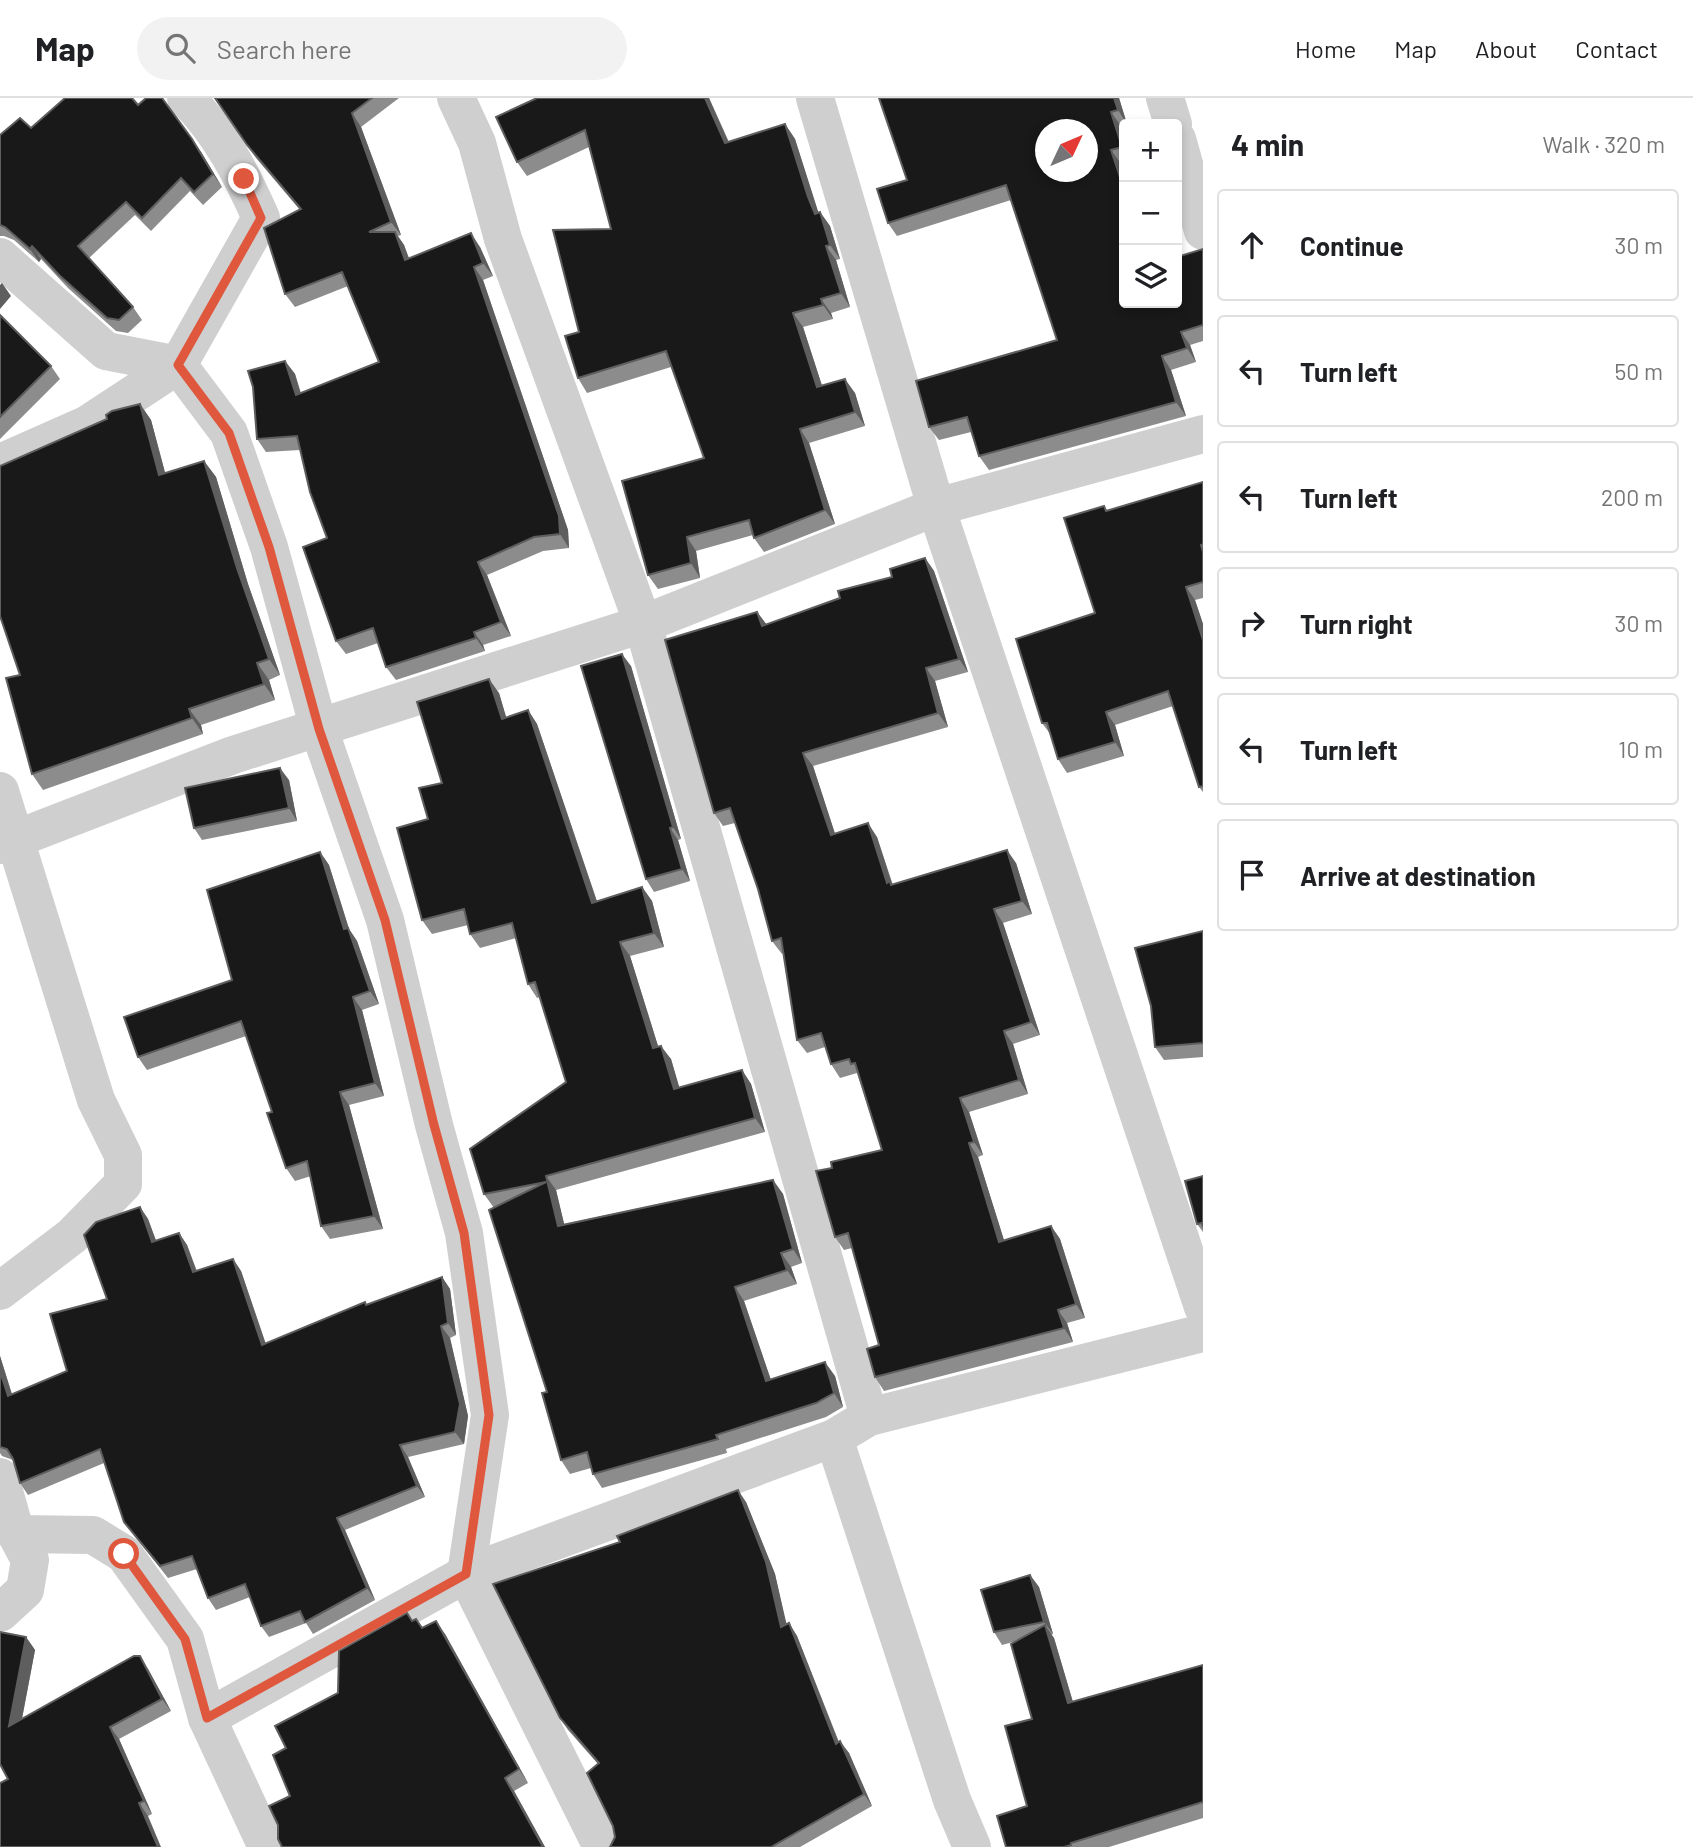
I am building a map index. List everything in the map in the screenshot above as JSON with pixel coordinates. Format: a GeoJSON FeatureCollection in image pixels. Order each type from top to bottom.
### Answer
{"type":"FeatureCollection","features":[{"type":"Feature","properties":{"kind":"street"},"geometry":{"type":"LineString","coordinates":[[0,463],[88,424],[178,365],[261,218],[244,179],[225,148],[206,118],[186,98]]}},
{"type":"Feature","properties":{"kind":"street"},"geometry":{"type":"LineString","coordinates":[[456,98],[477,143],[503,239],[643,624],[869,1417]]}},
{"type":"Feature","properties":{"kind":"street"},"geometry":{"type":"LineString","coordinates":[[815,98],[936,507],[1203,1307]]}},
{"type":"Feature","properties":{"kind":"street"},"geometry":{"type":"LineString","coordinates":[[1165,98],[1171,119]]}},
{"type":"Feature","properties":{"kind":"street"},"geometry":{"type":"LineString","coordinates":[[1182,157],[1203,231]]}},
{"type":"Feature","properties":{"kind":"street"},"geometry":{"type":"LineString","coordinates":[[0,257],[106,351],[178,365],[229,433],[269,547],[319,729],[385,920],[434,1125],[464,1233],[489,1415],[466,1574],[602,1847]]}},
{"type":"Feature","properties":{"kind":"street"},"geometry":{"type":"LineString","coordinates":[[6,842],[233,755],[643,624],[936,507],[1203,433]]}},
{"type":"Feature","properties":{"kind":"street"},"geometry":{"type":"LineString","coordinates":[[0,791],[6,842],[96,1100],[123,1155],[123,1184],[72,1236],[0,1291]]}},
{"type":"Feature","properties":{"kind":"street"},"geometry":{"type":"LineString","coordinates":[[207,1718],[466,1574],[834,1437],[869,1417],[1203,1333]]}},
{"type":"Feature","properties":{"kind":"street"},"geometry":{"type":"LineString","coordinates":[[834,1437],[953,1800],[972,1847]]}},
{"type":"Feature","properties":{"kind":"street"},"geometry":{"type":"LineString","coordinates":[[0,1477],[16,1534],[30,1560],[24,1590],[0,1613]]}},
{"type":"Feature","properties":{"kind":"street"},"geometry":{"type":"LineString","coordinates":[[16,1534],[93,1535],[124,1554],[185,1639],[207,1718],[267,1847]]}},
{"type":"Feature","properties":{"kind":"building"},"geometry":{"type":"Polygon","coordinates":[[[65,98],[132,98],[138,105],[146,98],[162,98],[213,174],[194,192],[181,178],[142,218],[126,202],[78,246],[133,307],[119,320],[107,318],[59,275],[32,246],[30,249],[0,225],[0,135],[20,118],[31,128],[65,98]]]}},
{"type":"Feature","properties":{"kind":"building"},"geometry":{"type":"Polygon","coordinates":[[[215,98],[372,98],[352,113],[391,222],[369,232],[395,232],[405,260],[471,233],[483,263],[474,267],[559,516],[560,534],[534,537],[478,562],[501,622],[474,632],[476,638],[386,667],[373,628],[336,641],[303,547],[327,538],[310,492],[297,436],[257,439],[253,387],[248,371],[285,361],[296,395],[379,362],[342,272],[285,294],[264,228],[301,209],[247,145],[215,98]]]}},
{"type":"Feature","properties":{"kind":"building"},"geometry":{"type":"Polygon","coordinates":[[[537,98],[705,98],[725,143],[785,124],[808,197],[815,214],[820,212],[830,245],[826,246],[841,293],[821,299],[823,305],[793,313],[817,387],[845,379],[855,412],[800,429],[825,510],[754,538],[749,520],[687,537],[691,563],[648,575],[622,481],[704,458],[666,351],[578,378],[565,336],[579,332],[553,230],[611,229],[585,130],[517,162],[496,117],[537,98]]]}},
{"type":"Feature","properties":{"kind":"building"},"geometry":{"type":"Polygon","coordinates":[[[879,98],[1114,98],[1118,110],[1111,112],[1119,137],[1119,148],[1111,150],[1119,174],[1119,308],[1182,308],[1182,255],[1203,249],[1203,325],[1181,332],[1187,348],[1162,356],[1176,402],[979,456],[967,417],[929,427],[916,381],[1057,340],[1006,185],[888,223],[877,189],[907,180],[879,98]]]}},
{"type":"Feature","properties":{"kind":"building"},"geometry":{"type":"Polygon","coordinates":[[[0,315],[51,366],[0,417],[0,315]]]}},
{"type":"Feature","properties":{"kind":"building"},"geometry":{"type":"Polygon","coordinates":[[[140,404],[159,475],[204,461],[269,659],[257,663],[264,684],[189,709],[192,718],[32,774],[6,678],[20,675],[0,616],[0,466],[107,419],[106,415],[112,411],[140,404]]]}},
{"type":"Feature","properties":{"kind":"building"},"geometry":{"type":"Polygon","coordinates":[[[1203,482],[1203,582],[1186,587],[1203,640],[1203,786],[1199,787],[1168,691],[1106,712],[1115,742],[1058,759],[1047,723],[1042,723],[1016,639],[1095,613],[1064,518],[1104,506],[1106,511],[1203,482]]]}},
{"type":"Feature","properties":{"kind":"building"},"geometry":{"type":"Polygon","coordinates":[[[925,558],[959,659],[926,668],[938,713],[803,753],[831,835],[868,823],[887,883],[890,881],[891,885],[1007,850],[1022,901],[994,909],[1031,1022],[1004,1031],[1019,1080],[960,1098],[974,1142],[969,1143],[999,1242],[1051,1226],[1076,1304],[1058,1310],[1064,1328],[875,1377],[867,1349],[879,1345],[848,1233],[835,1237],[816,1171],[832,1168],[831,1162],[882,1150],[855,1063],[851,1064],[849,1059],[831,1064],[821,1033],[797,1040],[781,938],[772,941],[758,889],[730,808],[714,813],[665,640],[757,612],[762,626],[840,598],[838,591],[892,577],[890,569],[925,558]]]}},
{"type":"Feature","properties":{"kind":"building"},"geometry":{"type":"Polygon","coordinates":[[[622,654],[673,827],[670,828],[682,869],[646,879],[581,666],[622,654]]]}},
{"type":"Feature","properties":{"kind":"building"},"geometry":{"type":"Polygon","coordinates":[[[489,679],[502,719],[528,710],[592,903],[642,887],[654,933],[620,942],[653,1048],[661,1046],[674,1089],[742,1070],[755,1118],[546,1176],[558,1226],[773,1180],[793,1249],[781,1253],[787,1270],[735,1287],[766,1381],[825,1362],[834,1393],[816,1403],[716,1435],[718,1439],[593,1474],[587,1452],[561,1460],[542,1393],[547,1392],[489,1210],[546,1182],[484,1194],[470,1149],[566,1082],[535,982],[528,984],[512,923],[470,934],[464,909],[422,920],[397,828],[428,819],[419,788],[442,783],[417,702],[489,679]]]}},
{"type":"Feature","properties":{"kind":"building"},"geometry":{"type":"Polygon","coordinates":[[[280,768],[289,808],[194,828],[185,788],[280,768]]]}},
{"type":"Feature","properties":{"kind":"building"},"geometry":{"type":"Polygon","coordinates":[[[320,852],[344,929],[348,928],[370,991],[353,997],[375,1083],[340,1092],[374,1216],[321,1226],[307,1161],[286,1168],[267,1113],[272,1112],[241,1021],[138,1057],[124,1017],[232,980],[207,890],[320,852]]]}},
{"type":"Feature","properties":{"kind":"building"},"geometry":{"type":"Polygon","coordinates":[[[1203,931],[1203,1043],[1155,1047],[1151,1006],[1135,948],[1203,931]]]}},
{"type":"Feature","properties":{"kind":"building"},"geometry":{"type":"Polygon","coordinates":[[[1203,1176],[1203,1227],[1202,1223],[1197,1224],[1185,1181],[1203,1176]]]}},
{"type":"Feature","properties":{"kind":"building"},"geometry":{"type":"Polygon","coordinates":[[[140,1207],[152,1242],[179,1233],[193,1272],[233,1259],[262,1345],[365,1302],[366,1305],[442,1277],[448,1323],[441,1326],[460,1404],[455,1432],[400,1445],[417,1486],[337,1518],[367,1588],[305,1622],[300,1611],[261,1626],[245,1584],[208,1598],[192,1556],[160,1566],[124,1522],[100,1449],[20,1483],[13,1459],[7,1449],[0,1447],[0,1371],[8,1396],[67,1371],[50,1314],[107,1299],[84,1235],[96,1222],[140,1207]]]}},
{"type":"Feature","properties":{"kind":"building"},"geometry":{"type":"Polygon","coordinates":[[[738,1490],[766,1562],[781,1627],[789,1623],[836,1744],[840,1741],[864,1794],[771,1847],[610,1847],[615,1837],[613,1826],[587,1773],[599,1763],[560,1718],[493,1584],[620,1542],[617,1536],[738,1490]]]}},
{"type":"Feature","properties":{"kind":"building"},"geometry":{"type":"Polygon","coordinates":[[[1030,1575],[1044,1622],[994,1632],[981,1590],[1030,1575]]]}},
{"type":"Feature","properties":{"kind":"building"},"geometry":{"type":"Polygon","coordinates":[[[407,1613],[412,1621],[416,1619],[422,1628],[436,1621],[519,1769],[505,1778],[543,1847],[282,1847],[278,1839],[278,1825],[269,1806],[290,1796],[273,1755],[286,1748],[275,1726],[338,1693],[339,1651],[407,1613]]]}},
{"type":"Feature","properties":{"kind":"building"},"geometry":{"type":"Polygon","coordinates":[[[1045,1625],[1068,1703],[1203,1665],[1203,1802],[1064,1847],[1006,1847],[997,1816],[1027,1806],[1005,1726],[1032,1719],[1011,1644],[1045,1625]]]}},
{"type":"Feature","properties":{"kind":"building"},"geometry":{"type":"Polygon","coordinates":[[[0,1632],[26,1637],[9,1726],[134,1656],[140,1656],[162,1699],[110,1727],[144,1801],[139,1803],[158,1847],[0,1847],[0,1783],[8,1779],[0,1764],[0,1632]]]}},
{"type":"Feature","properties":{"kind":"route"},"geometry":{"type":"LineString","coordinates":[[124,1554],[185,1639],[207,1718],[466,1574],[489,1415],[464,1233],[434,1125],[385,920],[319,729],[269,547],[229,433],[178,365],[261,218],[244,179]]}}]}
